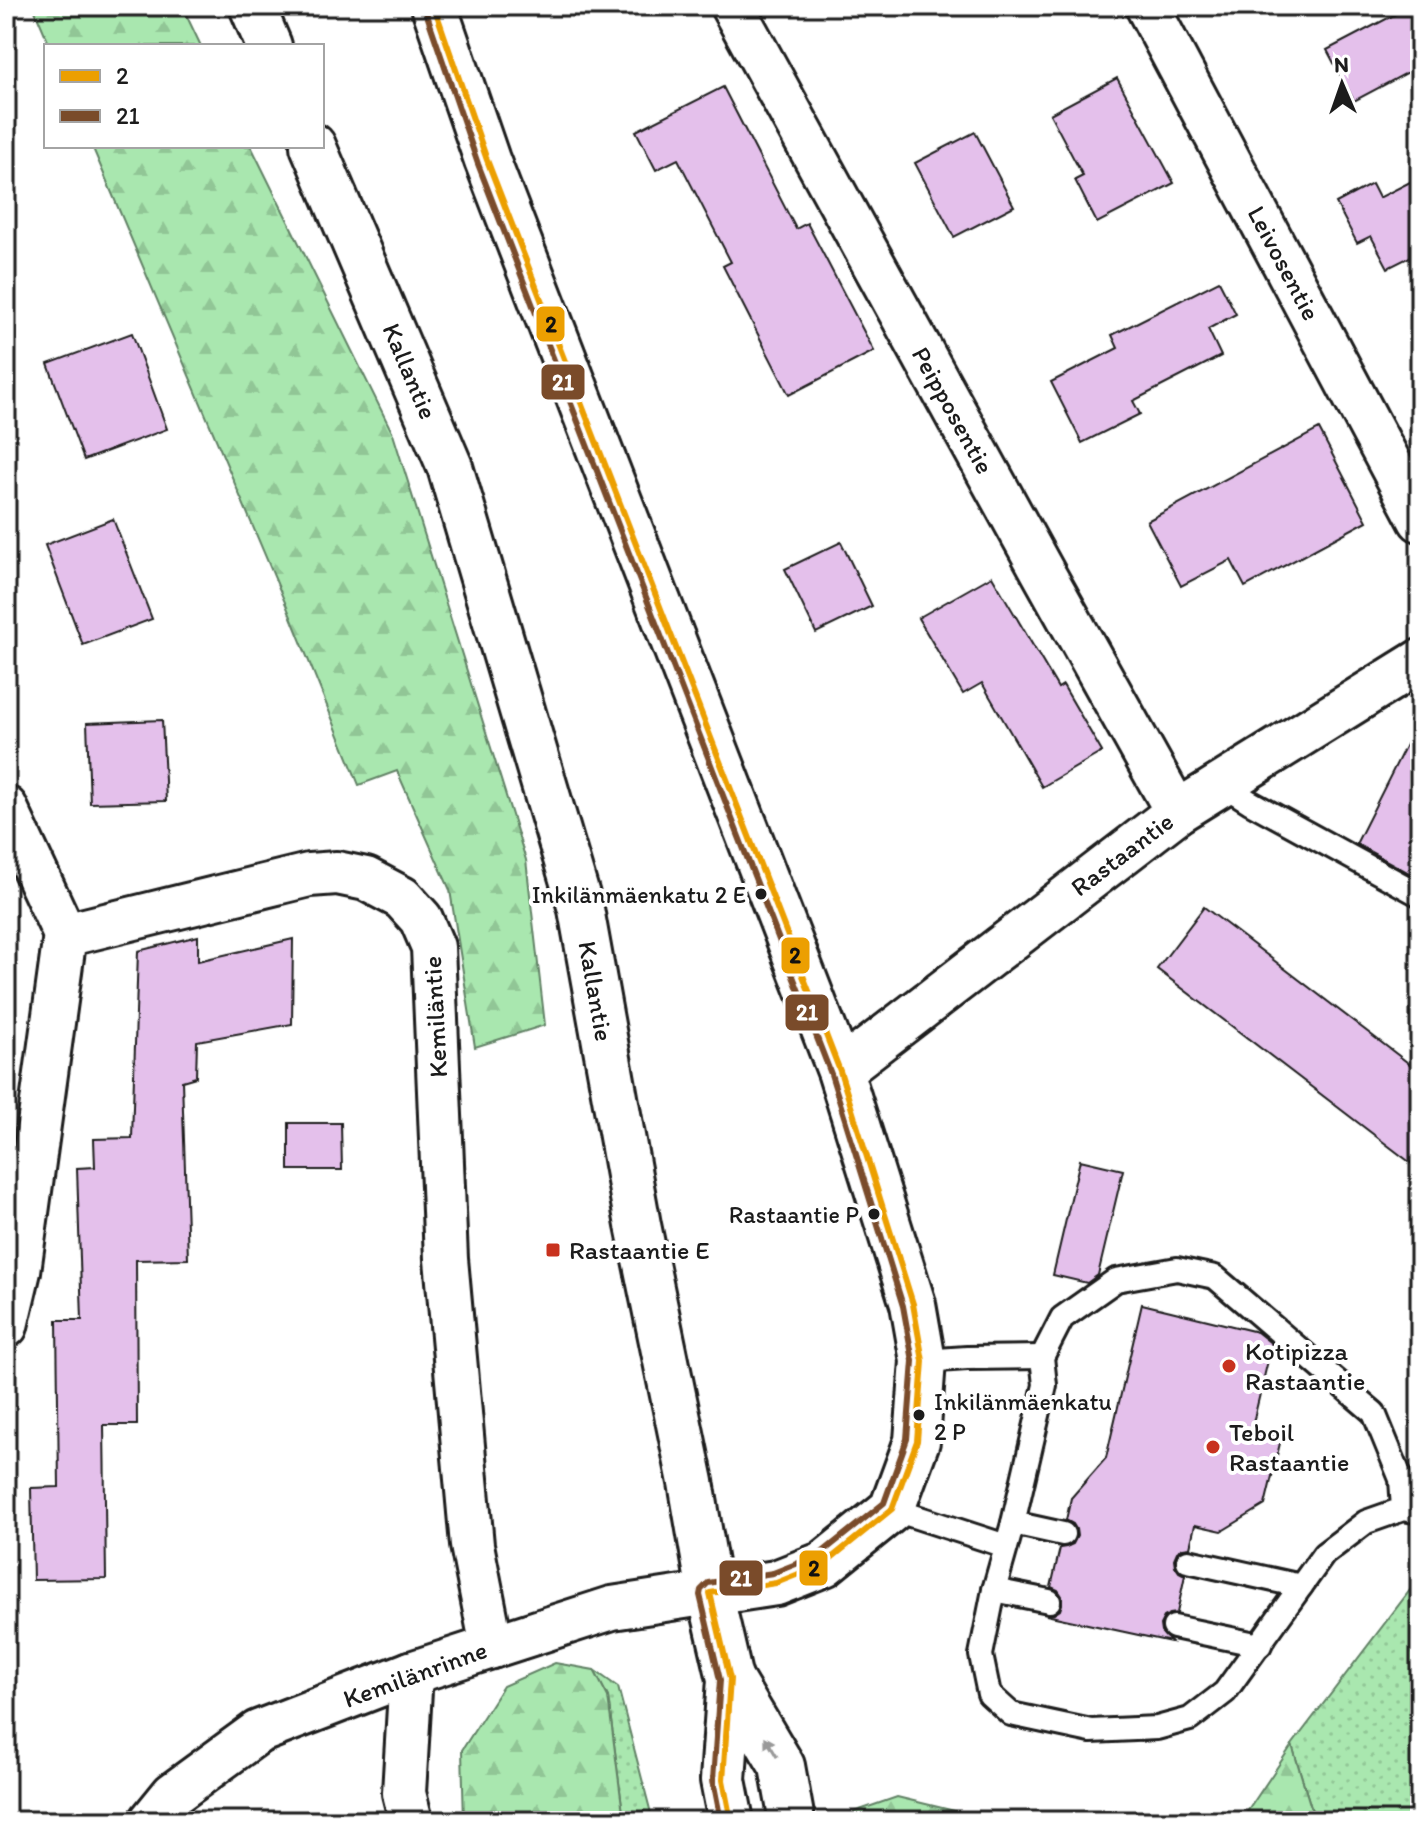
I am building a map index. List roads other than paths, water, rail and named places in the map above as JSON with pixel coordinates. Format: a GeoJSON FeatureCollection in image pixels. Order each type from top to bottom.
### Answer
{"type":"FeatureCollection","features":[{"type":"Feature","properties":{"kind":"main road"},"geometry":{"type":"LineString","coordinates":[[252,6],[268,44]]}},
{"type":"Feature","properties":{"kind":"main road"},"geometry":{"type":"LineString","coordinates":[[434,6],[493,175],[840,1071],[913,1304],[923,1361],[917,1441],[892,1509],[824,1564],[776,1583],[710,1593]]}},
{"type":"Feature","properties":{"kind":"main road","name":"Kallantie"},"geometry":{"type":"LineString","coordinates":[[314,148],[450,467],[581,909],[638,1225],[691,1482],[710,1593],[730,1679],[723,1780],[731,1821]]}},
{"type":"Feature","properties":{"kind":"main road","name":"Kallantie"},"geometry":{"type":"LineString","coordinates":[[730,1679],[782,1766],[792,1821]]}},
{"type":"Feature","properties":{"kind":"street","name":"Peipposentie"},"geometry":{"type":"LineString","coordinates":[[732,6],[1177,812]]}},
{"type":"Feature","properties":{"kind":"street","name":"Leivosentie"},"geometry":{"type":"LineString","coordinates":[[1147,6],[1420,520]]}},
{"type":"Feature","properties":{"kind":"street","name":"Rastaantie"},"geometry":{"type":"LineString","coordinates":[[840,1071],[1177,812],[1420,661]]}},
{"type":"Feature","properties":{"kind":"street"},"geometry":{"type":"LineString","coordinates":[[6,808],[65,935],[19,1271],[6,1326]]}},
{"type":"Feature","properties":{"kind":"street","name":"Kemiläntie"},"geometry":{"type":"LineString","coordinates":[[65,935],[309,875],[337,873],[366,879],[402,898],[421,919],[433,947],[446,1259],[471,1529],[492,1647]]}},
{"type":"Feature","properties":{"kind":"street","name":"Kemilänrinne"},"geometry":{"type":"LineString","coordinates":[[151,1821],[173,1794],[258,1732],[411,1673],[612,1608],[710,1593]]}},
{"type":"Feature","properties":{"kind":"street"},"geometry":{"type":"LineString","coordinates":[[411,1673],[404,1793],[411,1821]]}},
{"type":"Feature","properties":{"kind":"lane"},"geometry":{"type":"LineString","coordinates":[[1222,784],[1420,895]]}},
{"type":"Feature","properties":{"kind":"lane"},"geometry":{"type":"LineString","coordinates":[[1177,1269],[1215,1277],[1374,1413],[1412,1510],[1366,1522],[1324,1554],[1225,1692],[1190,1719],[1157,1728],[1091,1731],[1011,1714],[989,1694],[981,1655],[1045,1385],[1042,1357],[1062,1318],[1116,1280],[1177,1269]]}},
{"type":"Feature","properties":{"kind":"lane"},"geometry":{"type":"LineString","coordinates":[[923,1361],[1042,1357]]}},
{"type":"Feature","properties":{"kind":"lane"},"geometry":{"type":"LineString","coordinates":[[892,1509],[1006,1546]]}},
{"type":"Feature","properties":{"kind":"lane"},"geometry":{"type":"LineString","coordinates":[[1013,1523],[1063,1534]]}},
{"type":"Feature","properties":{"kind":"lane"},"geometry":{"type":"LineString","coordinates":[[1188,1561],[1301,1586]]}},
{"type":"Feature","properties":{"kind":"lane"},"geometry":{"type":"LineString","coordinates":[[994,1590],[1049,1601]]}},
{"type":"Feature","properties":{"kind":"lane"},"geometry":{"type":"LineString","coordinates":[[1174,1627],[1260,1645]]}},
{"type":"Feature","properties":{"kind":"place","name":"Inkilänmäenkatu 2 E"},"geometry":{"type":"Point","coordinates":[761,894]}},
{"type":"Feature","properties":{"kind":"place","name":"Rastaantie P"},"geometry":{"type":"Point","coordinates":[874,1214]}},
{"type":"Feature","properties":{"kind":"place","name":"Rastaantie E"},"geometry":{"type":"Point","coordinates":[553,1250]}},
{"type":"Feature","properties":{"kind":"place","name":"Kotipizza Rastaantie"},"geometry":{"type":"Point","coordinates":[1229,1366]}},
{"type":"Feature","properties":{"kind":"place","name":"Inkilänmäenkatu 2 P"},"geometry":{"type":"Point","coordinates":[919,1415]}},
{"type":"Feature","properties":{"kind":"place","name":"Teboil Rastaantie"},"geometry":{"type":"Point","coordinates":[1213,1447]}}]}
